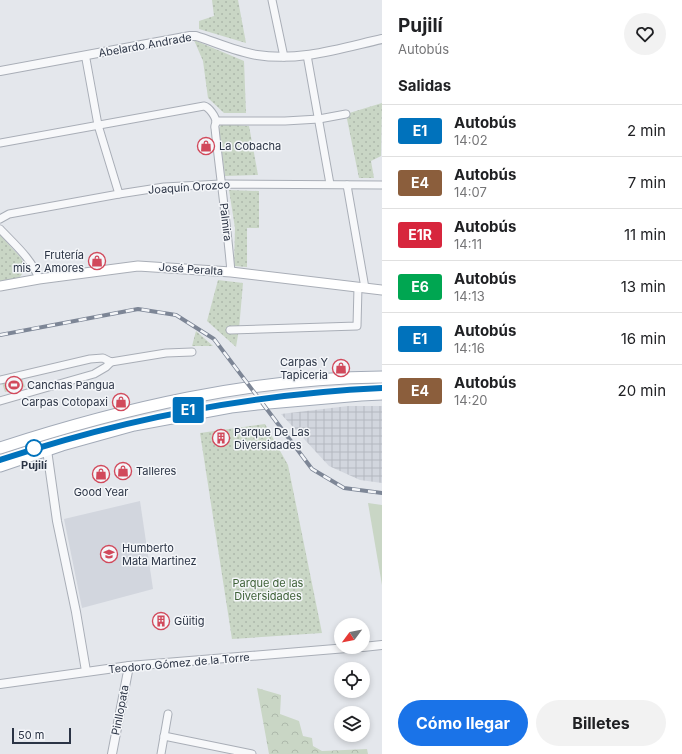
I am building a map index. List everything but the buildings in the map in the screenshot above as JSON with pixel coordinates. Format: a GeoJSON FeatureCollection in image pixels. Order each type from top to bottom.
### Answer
{"type":"FeatureCollection","features":[{"type":"Feature","properties":{"kind":"main road","name":"José Peralta"},"geometry":{"type":"LineString","coordinates":[[0,286],[39,279],[138,266],[231,272],[382,290]]}},
{"type":"Feature","properties":{"kind":"main road"},"geometry":{"type":"LineString","coordinates":[[0,448],[58,429],[140,408],[213,393],[281,384],[356,377],[382,377]]}},
{"type":"Feature","properties":{"kind":"main road"},"geometry":{"type":"LineString","coordinates":[[0,466],[47,450],[134,425],[232,407],[382,394]]}},
{"type":"Feature","properties":{"kind":"street"},"geometry":{"type":"LineString","coordinates":[[272,0],[284,57]]}},
{"type":"Feature","properties":{"kind":"street","name":"Abelardo Andrade"},"geometry":{"type":"LineString","coordinates":[[0,71],[193,36],[254,54],[284,57],[307,55],[382,39]]}},
{"type":"Feature","properties":{"kind":"street"},"geometry":{"type":"LineString","coordinates":[[307,55],[330,184]]}},
{"type":"Feature","properties":{"kind":"street"},"geometry":{"type":"LineString","coordinates":[[86,59],[98,125],[119,194]]}},
{"type":"Feature","properties":{"kind":"street"},"geometry":{"type":"LineString","coordinates":[[0,143],[204,106],[210,109],[216,122],[285,121],[346,114]]}},
{"type":"Feature","properties":{"kind":"street","name":"Palmira"},"geometry":{"type":"LineString","coordinates":[[216,122],[214,128],[227,225],[231,272]]}},
{"type":"Feature","properties":{"kind":"street","name":"Joaquín Orozco"},"geometry":{"type":"LineString","coordinates":[[0,219],[9,214],[164,187],[221,184],[382,185]]}},
{"type":"Feature","properties":{"kind":"street"},"geometry":{"type":"LineString","coordinates":[[230,330],[357,326],[362,288],[348,185]]}},
{"type":"Feature","properties":{"kind":"street"},"geometry":{"type":"LineString","coordinates":[[0,229],[30,261],[39,279]]}},
{"type":"Feature","properties":{"kind":"street"},"geometry":{"type":"LineString","coordinates":[[0,401],[94,374],[112,362],[166,353],[192,352]]}},
{"type":"Feature","properties":{"kind":"street"},"geometry":{"type":"LineString","coordinates":[[0,380],[90,359],[104,358],[112,362]]}},
{"type":"Feature","properties":{"kind":"street"},"geometry":{"type":"LineString","coordinates":[[47,450],[57,521],[76,612],[86,671]]}},
{"type":"Feature","properties":{"kind":"street"},"geometry":{"type":"LineString","coordinates":[[370,646],[382,645]]}},
{"type":"Feature","properties":{"kind":"street","name":"Teodoro Gómez de la Torre"},"geometry":{"type":"LineString","coordinates":[[0,684],[129,666],[334,649]]}},
{"type":"Feature","properties":{"kind":"street","name":"Pinllopata"},"geometry":{"type":"LineString","coordinates":[[112,754],[129,666]]}},
{"type":"Feature","properties":{"kind":"street"},"geometry":{"type":"LineString","coordinates":[[161,754],[168,714]]}},
{"type":"Feature","properties":{"kind":"street"},"geometry":{"type":"LineString","coordinates":[[164,736],[252,754]]}},
{"type":"Feature","properties":{"kind":"street"},"geometry":{"type":"LineString","coordinates":[[210,754],[212,746]]}},
{"type":"Feature","properties":{"kind":"shaded area"},"geometry":{"type":"Polygon","coordinates":[[[348,406],[382,406],[382,483],[360,480],[329,466],[281,414],[348,406]]]}},
{"type":"Feature","properties":{"kind":"shaded area","name":"Humberto Mata Martinez"},"geometry":{"type":"Polygon","coordinates":[[[140,501],[153,589],[82,608],[64,519],[140,501]]]}},
{"type":"Feature","properties":{"kind":"green space"},"geometry":{"type":"Polygon","coordinates":[[[212,0],[238,0],[246,43],[199,29],[199,21],[214,16],[212,0]]]}},
{"type":"Feature","properties":{"kind":"green space"},"geometry":{"type":"Polygon","coordinates":[[[194,40],[244,61],[246,113],[224,113],[208,98],[203,61],[194,40]]]}},
{"type":"Feature","properties":{"kind":"green space"},"geometry":{"type":"Polygon","coordinates":[[[382,103],[381,156],[371,161],[374,178],[359,178],[346,114],[382,103]]]}},
{"type":"Feature","properties":{"kind":"green space"},"geometry":{"type":"Polygon","coordinates":[[[222,124],[249,126],[258,175],[225,176],[219,129],[222,124]]]}},
{"type":"Feature","properties":{"kind":"green space"},"geometry":{"type":"Polygon","coordinates":[[[229,190],[259,191],[259,228],[247,228],[247,267],[234,266],[235,228],[229,190]]]}},
{"type":"Feature","properties":{"kind":"green space"},"geometry":{"type":"Polygon","coordinates":[[[0,235],[21,258],[25,266],[19,278],[13,281],[0,283],[0,235]]]}},
{"type":"Feature","properties":{"kind":"green space"},"geometry":{"type":"Polygon","coordinates":[[[218,280],[243,283],[236,347],[207,321],[218,280]]]}},
{"type":"Feature","properties":{"kind":"green space"},"geometry":{"type":"Polygon","coordinates":[[[196,331],[213,346],[192,346],[196,331]]]}},
{"type":"Feature","properties":{"kind":"green space","name":"Canchas Pangua"},"geometry":{"type":"Polygon","coordinates":[[[22,378],[25,387],[5,392],[2,383],[22,378]]]}},
{"type":"Feature","properties":{"kind":"green space","name":"Parque de las Diversidades"},"geometry":{"type":"Polygon","coordinates":[[[265,424],[288,465],[322,633],[232,639],[200,433],[265,424]]]}},
{"type":"Feature","properties":{"kind":"green space"},"geometry":{"type":"Polygon","coordinates":[[[368,503],[382,505],[382,585],[368,503]]]}},
{"type":"Feature","properties":{"kind":"green space"},"geometry":{"type":"Polygon","coordinates":[[[257,688],[281,695],[280,714],[299,721],[303,736],[312,738],[313,746],[322,751],[367,749],[368,754],[269,754],[257,688]]]}},
{"type":"Feature","properties":{"kind":"railway"},"geometry":{"type":"LineString","coordinates":[[0,335],[138,309],[176,315],[214,339],[312,469],[344,488],[382,493]]}},
{"type":"Feature","properties":{"kind":"bus line","name":"E1"},"geometry":{"type":"LineString","coordinates":[[0,460],[46,444],[139,421],[206,407],[340,390],[382,388]]}},
{"type":"Feature","properties":{"kind":"place","name":"La Cobacha"},"geometry":{"type":"Point","coordinates":[206,146]}},
{"type":"Feature","properties":{"kind":"place","name":"Frutería mis 2 Amores"},"geometry":{"type":"Point","coordinates":[97,261]}},
{"type":"Feature","properties":{"kind":"place","name":"Carpas Y Tapiceria"},"geometry":{"type":"Point","coordinates":[341,368]}},
{"type":"Feature","properties":{"kind":"place","name":"Canchas Pangua"},"geometry":{"type":"Point","coordinates":[14,385]}},
{"type":"Feature","properties":{"kind":"place","name":"Carpas Cotopaxi"},"geometry":{"type":"Point","coordinates":[121,402]}},
{"type":"Feature","properties":{"kind":"place","name":"Parque De Las Diversidades"},"geometry":{"type":"Point","coordinates":[221,438]}},
{"type":"Feature","properties":{"kind":"place","name":"Pujilí"},"geometry":{"type":"Point","coordinates":[34,448]}},
{"type":"Feature","properties":{"kind":"place","name":"Talleres"},"geometry":{"type":"Point","coordinates":[123,471]}},
{"type":"Feature","properties":{"kind":"place","name":"Good Year"},"geometry":{"type":"Point","coordinates":[101,474]}},
{"type":"Feature","properties":{"kind":"place","name":"Humberto Mata Martinez"},"geometry":{"type":"Point","coordinates":[109,554]}},
{"type":"Feature","properties":{"kind":"place","name":"Güitig"},"geometry":{"type":"Point","coordinates":[161,621]}}]}
